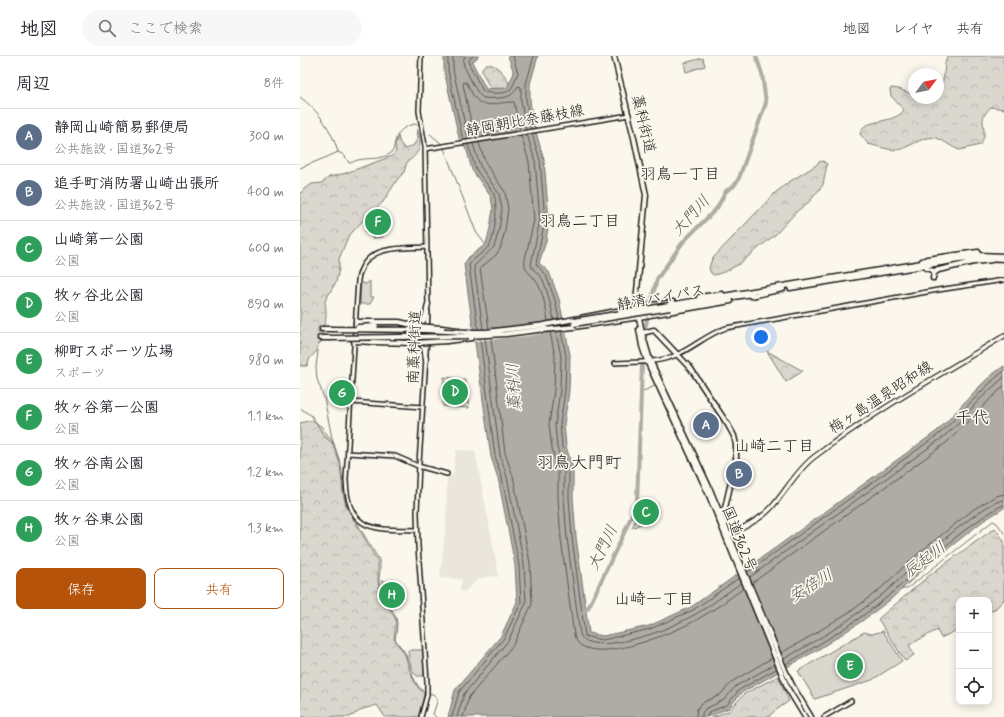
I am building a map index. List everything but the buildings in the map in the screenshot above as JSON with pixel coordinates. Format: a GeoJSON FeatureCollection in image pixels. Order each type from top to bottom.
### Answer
{"type":"FeatureCollection","features":[{"type":"Feature","properties":{"kind":"highway","name":"藁科街道"},"geometry":{"type":"LineString","coordinates":[[614,56],[629,114],[646,195],[639,271],[637,307],[638,317]]}},
{"type":"Feature","properties":{"kind":"highway"},"geometry":{"type":"LineString","coordinates":[[922,261],[970,252],[1004,257]]}},
{"type":"Feature","properties":{"kind":"highway","name":"静清バイパス"},"geometry":{"type":"LineString","coordinates":[[320,338],[493,333],[543,327],[670,307],[928,265],[974,255],[1004,257]]}},
{"type":"Feature","properties":{"kind":"highway"},"geometry":{"type":"LineString","coordinates":[[928,265],[933,271],[1004,257]]}},
{"type":"Feature","properties":{"kind":"highway"},"geometry":{"type":"LineString","coordinates":[[933,278],[934,273],[938,270]]}},
{"type":"Feature","properties":{"kind":"highway"},"geometry":{"type":"LineString","coordinates":[[543,327],[637,307],[754,289],[770,288]]}},
{"type":"Feature","properties":{"kind":"highway","name":"静清バイパス"},"geometry":{"type":"LineString","coordinates":[[670,307],[770,288],[783,288]]}},
{"type":"Feature","properties":{"kind":"highway"},"geometry":{"type":"LineString","coordinates":[[543,327],[616,321],[721,303],[783,288]]}},
{"type":"Feature","properties":{"kind":"highway"},"geometry":{"type":"LineString","coordinates":[[418,325],[425,320],[428,304]]}},
{"type":"Feature","properties":{"kind":"highway","name":"国道362号"},"geometry":{"type":"LineString","coordinates":[[638,317],[649,360],[720,512],[728,538]]}},
{"type":"Feature","properties":{"kind":"highway","name":"国道362号"},"geometry":{"type":"LineString","coordinates":[[638,317],[637,321],[640,337],[649,360],[728,538],[788,689],[807,716]]}},
{"type":"Feature","properties":{"kind":"highway"},"geometry":{"type":"LineString","coordinates":[[356,322],[399,322],[417,326],[493,333]]}},
{"type":"Feature","properties":{"kind":"highway"},"geometry":{"type":"LineString","coordinates":[[330,329],[428,325]]}},
{"type":"Feature","properties":{"kind":"highway","name":"静清バイパス"},"geometry":{"type":"LineString","coordinates":[[322,329],[417,330],[493,333]]}},
{"type":"Feature","properties":{"kind":"highway","name":"国道362号"},"geometry":{"type":"LineString","coordinates":[[642,332],[654,330],[678,354],[691,369],[728,424],[735,441],[736,450],[726,508],[720,512]]}},
{"type":"Feature","properties":{"kind":"highway"},"geometry":{"type":"LineString","coordinates":[[329,338],[419,343],[493,333]]}},
{"type":"Feature","properties":{"kind":"highway"},"geometry":{"type":"LineString","coordinates":[[354,341],[427,341]]}},
{"type":"Feature","properties":{"kind":"highway"},"geometry":{"type":"LineString","coordinates":[[417,341],[422,344],[424,348],[426,360]]}},
{"type":"Feature","properties":{"kind":"main road","name":"梅ヶ島温泉昭和線"},"geometry":{"type":"LineString","coordinates":[[728,538],[766,513],[801,470],[830,446],[919,387],[1004,336]]}},
{"type":"Feature","properties":{"kind":"street","name":"南藁科街道"},"geometry":{"type":"LineString","coordinates":[[420,717],[427,695],[427,689],[418,530],[418,466],[428,325],[424,135],[419,115],[421,56]]}},
{"type":"Feature","properties":{"kind":"street","name":"静岡朝比奈藤枝線"},"geometry":{"type":"LineString","coordinates":[[424,149],[629,114]]}},
{"type":"Feature","properties":{"kind":"street"},"geometry":{"type":"LineString","coordinates":[[418,530],[376,529],[366,525],[359,519],[350,506],[346,479],[359,277],[369,258],[385,250],[426,247]]}},
{"type":"Feature","properties":{"kind":"street"},"geometry":{"type":"LineString","coordinates":[[615,364],[667,358],[678,354],[715,332],[726,328],[938,290],[1004,280]]}},
{"type":"Feature","properties":{"kind":"street"},"geometry":{"type":"LineString","coordinates":[[351,402],[423,407]]}},
{"type":"Feature","properties":{"kind":"street"},"geometry":{"type":"LineString","coordinates":[[348,453],[393,456],[418,466],[447,474]]}},
{"type":"Feature","properties":{"kind":"street"},"geometry":{"type":"LineString","coordinates":[[824,717],[851,701]]}},
{"type":"Feature","properties":{"kind":"shaded area"},"geometry":{"type":"Polygon","coordinates":[[[456,450],[475,451],[498,577],[492,576],[478,579],[464,592],[460,591],[462,579],[440,578],[446,523],[447,477],[453,475],[456,450]]]}},
{"type":"Feature","properties":{"kind":"green space"},"geometry":{"type":"Polygon","coordinates":[[[948,56],[1004,56],[1004,109],[991,107],[987,111],[983,118],[984,136],[980,145],[959,150],[940,139],[933,137],[924,139],[898,150],[868,144],[860,134],[862,129],[872,123],[893,118],[904,110],[891,96],[891,88],[908,93],[908,104],[944,104],[944,77],[946,60],[948,56]]]}},
{"type":"Feature","properties":{"kind":"green space"},"geometry":{"type":"Polygon","coordinates":[[[703,58],[705,66],[686,72],[684,63],[703,58]]]}},
{"type":"Feature","properties":{"kind":"green space"},"geometry":{"type":"Polygon","coordinates":[[[486,64],[495,66],[502,72],[510,88],[491,90],[482,72],[482,68],[486,64]]]}},
{"type":"Feature","properties":{"kind":"green space"},"geometry":{"type":"Polygon","coordinates":[[[417,129],[420,143],[417,152],[407,162],[404,172],[383,202],[365,218],[348,237],[339,259],[339,269],[336,282],[325,301],[326,321],[323,325],[318,327],[318,332],[324,334],[325,338],[318,345],[317,351],[310,358],[307,366],[300,366],[300,195],[304,189],[312,184],[322,183],[329,177],[346,173],[392,156],[396,152],[395,144],[398,136],[400,143],[405,149],[414,145],[418,137],[417,129]]]}},
{"type":"Feature","properties":{"kind":"green space"},"geometry":{"type":"Polygon","coordinates":[[[823,161],[827,164],[823,185],[809,202],[797,211],[776,234],[739,264],[721,273],[714,275],[711,273],[709,268],[712,259],[775,193],[819,162],[823,161]]]}},
{"type":"Feature","properties":{"kind":"green space"},"geometry":{"type":"Polygon","coordinates":[[[381,212],[383,237],[373,238],[365,231],[381,212]]]}},
{"type":"Feature","properties":{"kind":"green space"},"geometry":{"type":"Polygon","coordinates":[[[370,281],[370,297],[374,297],[370,304],[360,304],[361,283],[366,284],[370,281]]]}},
{"type":"Feature","properties":{"kind":"green space"},"geometry":{"type":"Polygon","coordinates":[[[767,351],[803,371],[786,382],[767,351]]]}},
{"type":"Feature","properties":{"kind":"green space"},"geometry":{"type":"Polygon","coordinates":[[[444,377],[465,379],[469,408],[443,406],[444,377]]]}},
{"type":"Feature","properties":{"kind":"green space"},"geometry":{"type":"Polygon","coordinates":[[[334,386],[351,387],[350,400],[332,400],[334,386]]]}},
{"type":"Feature","properties":{"kind":"green space"},"geometry":{"type":"Polygon","coordinates":[[[312,420],[322,427],[332,441],[340,464],[346,506],[378,562],[379,589],[396,620],[394,639],[405,654],[409,669],[415,682],[419,689],[424,693],[418,717],[385,717],[377,705],[363,709],[350,717],[300,717],[300,423],[312,420]]]}},
{"type":"Feature","properties":{"kind":"green space"},"geometry":{"type":"Polygon","coordinates":[[[650,503],[656,517],[632,528],[640,508],[650,503]]]}},
{"type":"Feature","properties":{"kind":"green space"},"geometry":{"type":"Polygon","coordinates":[[[995,528],[1004,541],[1004,600],[992,610],[992,597],[956,597],[956,630],[941,638],[937,630],[909,645],[914,655],[905,661],[878,619],[931,574],[995,528]]]}},
{"type":"Feature","properties":{"kind":"green space"},"geometry":{"type":"Polygon","coordinates":[[[381,581],[394,582],[395,589],[402,601],[392,607],[383,590],[381,581]]]}},
{"type":"Feature","properties":{"kind":"green space"},"geometry":{"type":"Polygon","coordinates":[[[883,631],[902,661],[872,680],[815,699],[798,671],[864,632],[872,634],[883,631]]]}},
{"type":"Feature","properties":{"kind":"green space"},"geometry":{"type":"Polygon","coordinates":[[[408,650],[423,650],[424,676],[417,676],[411,667],[408,650]]]}},
{"type":"Feature","properties":{"kind":"green space"},"geometry":{"type":"Polygon","coordinates":[[[778,676],[789,701],[772,713],[769,717],[711,717],[729,711],[744,694],[778,676]]]}},
{"type":"Feature","properties":{"kind":"water"},"geometry":{"type":"Polygon","coordinates":[[[444,56],[479,56],[472,62],[486,89],[507,88],[514,73],[508,56],[538,56],[530,84],[530,100],[533,122],[544,160],[549,220],[546,241],[539,263],[549,272],[559,299],[570,355],[569,391],[564,424],[566,446],[573,469],[573,498],[576,537],[589,633],[603,636],[649,626],[691,607],[937,431],[986,380],[1004,366],[1004,508],[983,521],[930,563],[890,600],[862,621],[819,649],[741,693],[729,708],[706,717],[448,717],[455,690],[501,636],[517,602],[515,565],[498,478],[491,457],[464,264],[469,257],[486,244],[493,209],[491,197],[472,170],[467,151],[459,138],[444,70],[444,56]]]}},
{"type":"Feature","properties":{"kind":"pier"},"geometry":{"type":"Polygon","coordinates":[[[565,319],[567,330],[527,336],[474,341],[472,329],[514,327],[565,319]]]}},
{"type":"Feature","properties":{"kind":"pier"},"geometry":{"type":"Polygon","coordinates":[[[746,566],[788,669],[779,674],[737,572],[746,566]]]}},
{"type":"Feature","properties":{"kind":"waterway","name":"大門川"},"geometry":{"type":"LineString","coordinates":[[651,302],[657,279],[683,242],[717,208],[726,191],[734,186],[739,178],[766,103],[762,74],[756,56]]}},
{"type":"Feature","properties":{"kind":"waterway"},"geometry":{"type":"LineString","coordinates":[[300,97],[307,102],[324,121],[338,152],[344,155],[349,163],[389,154],[393,151],[398,134],[408,126],[414,124],[417,125]]}},
{"type":"Feature","properties":{"kind":"waterway"},"geometry":{"type":"LineString","coordinates":[[430,134],[442,144],[476,232],[485,244]]}},
{"type":"Feature","properties":{"kind":"waterway"},"geometry":{"type":"LineString","coordinates":[[300,168],[338,152]]}},
{"type":"Feature","properties":{"kind":"waterway","name":"大門川"},"geometry":{"type":"LineString","coordinates":[[645,329],[648,316]]}},
{"type":"Feature","properties":{"kind":"waterway"},"geometry":{"type":"LineString","coordinates":[[318,351],[316,367],[317,379],[324,398],[332,438],[341,465],[344,494],[347,506],[379,560],[380,589],[396,619],[397,625],[395,639],[408,659],[412,675],[417,685],[425,692]]}},
{"type":"Feature","properties":{"kind":"waterway","name":"大門川"},"geometry":{"type":"LineString","coordinates":[[582,613],[588,608],[637,503],[642,365]]}},
{"type":"Feature","properties":{"kind":"waterway"},"geometry":{"type":"LineString","coordinates":[[641,392],[655,386]]}},
{"type":"Feature","properties":{"kind":"waterway"},"geometry":{"type":"LineString","coordinates":[[300,408],[312,416],[324,436],[333,444]]}},
{"type":"Feature","properties":{"kind":"waterway","name":"辰起川"},"geometry":{"type":"LineString","coordinates":[[901,590],[909,587],[993,521],[997,523],[1004,533]]}},
{"type":"Feature","properties":{"kind":"waterway"},"geometry":{"type":"LineString","coordinates":[[428,693],[433,694],[437,698],[433,714],[436,717]]}},
{"type":"Feature","properties":{"kind":"tunnel"},"geometry":{"type":"LineString","coordinates":[[300,329],[322,329]]}},
{"type":"Feature","properties":{"kind":"tunnel"},"geometry":{"type":"LineString","coordinates":[[300,339],[320,338]]}},
{"type":"Feature","properties":{"kind":"place","name":"牧ヶ谷第一公園"},"geometry":{"type":"Point","coordinates":[378,222]}},
{"type":"Feature","properties":{"kind":"place","name":"牧ヶ谷北公園"},"geometry":{"type":"Point","coordinates":[455,392]}},
{"type":"Feature","properties":{"kind":"place","name":"牧ヶ谷南公園"},"geometry":{"type":"Point","coordinates":[342,393]}},
{"type":"Feature","properties":{"kind":"place","name":"静岡山崎簡易郵便局"},"geometry":{"type":"Point","coordinates":[706,425]}},
{"type":"Feature","properties":{"kind":"place","name":"追手町消防署山崎出張所"},"geometry":{"type":"Point","coordinates":[739,474]}},
{"type":"Feature","properties":{"kind":"place","name":"山崎第一公園"},"geometry":{"type":"Point","coordinates":[646,512]}},
{"type":"Feature","properties":{"kind":"place","name":"牧ヶ谷東公園"},"geometry":{"type":"Point","coordinates":[392,595]}},
{"type":"Feature","properties":{"kind":"place","name":"柳町スポーツ広場"},"geometry":{"type":"Point","coordinates":[850,666]}},
{"type":"Feature","properties":{"kind":"district","name":"羽鳥一丁目"},"geometry":{"type":"Point","coordinates":[680,174]}},
{"type":"Feature","properties":{"kind":"district","name":"羽鳥二丁目"},"geometry":{"type":"Point","coordinates":[580,221]}},
{"type":"Feature","properties":{"kind":"district","name":"千代"},"geometry":{"type":"Point","coordinates":[972,418]}},
{"type":"Feature","properties":{"kind":"district","name":"山崎二丁目"},"geometry":{"type":"Point","coordinates":[774,446]}},
{"type":"Feature","properties":{"kind":"district","name":"羽鳥大門町"},"geometry":{"type":"Point","coordinates":[579,463]}},
{"type":"Feature","properties":{"kind":"district","name":"山崎一丁目"},"geometry":{"type":"Point","coordinates":[654,599]}},
{"type":"Feature","properties":{"kind":"water label","name":"藁科川"},"geometry":{"type":"Point","coordinates":[514,387]}},
{"type":"Feature","properties":{"kind":"water label","name":"安倍川"},"geometry":{"type":"Point","coordinates":[811,586]}}]}
